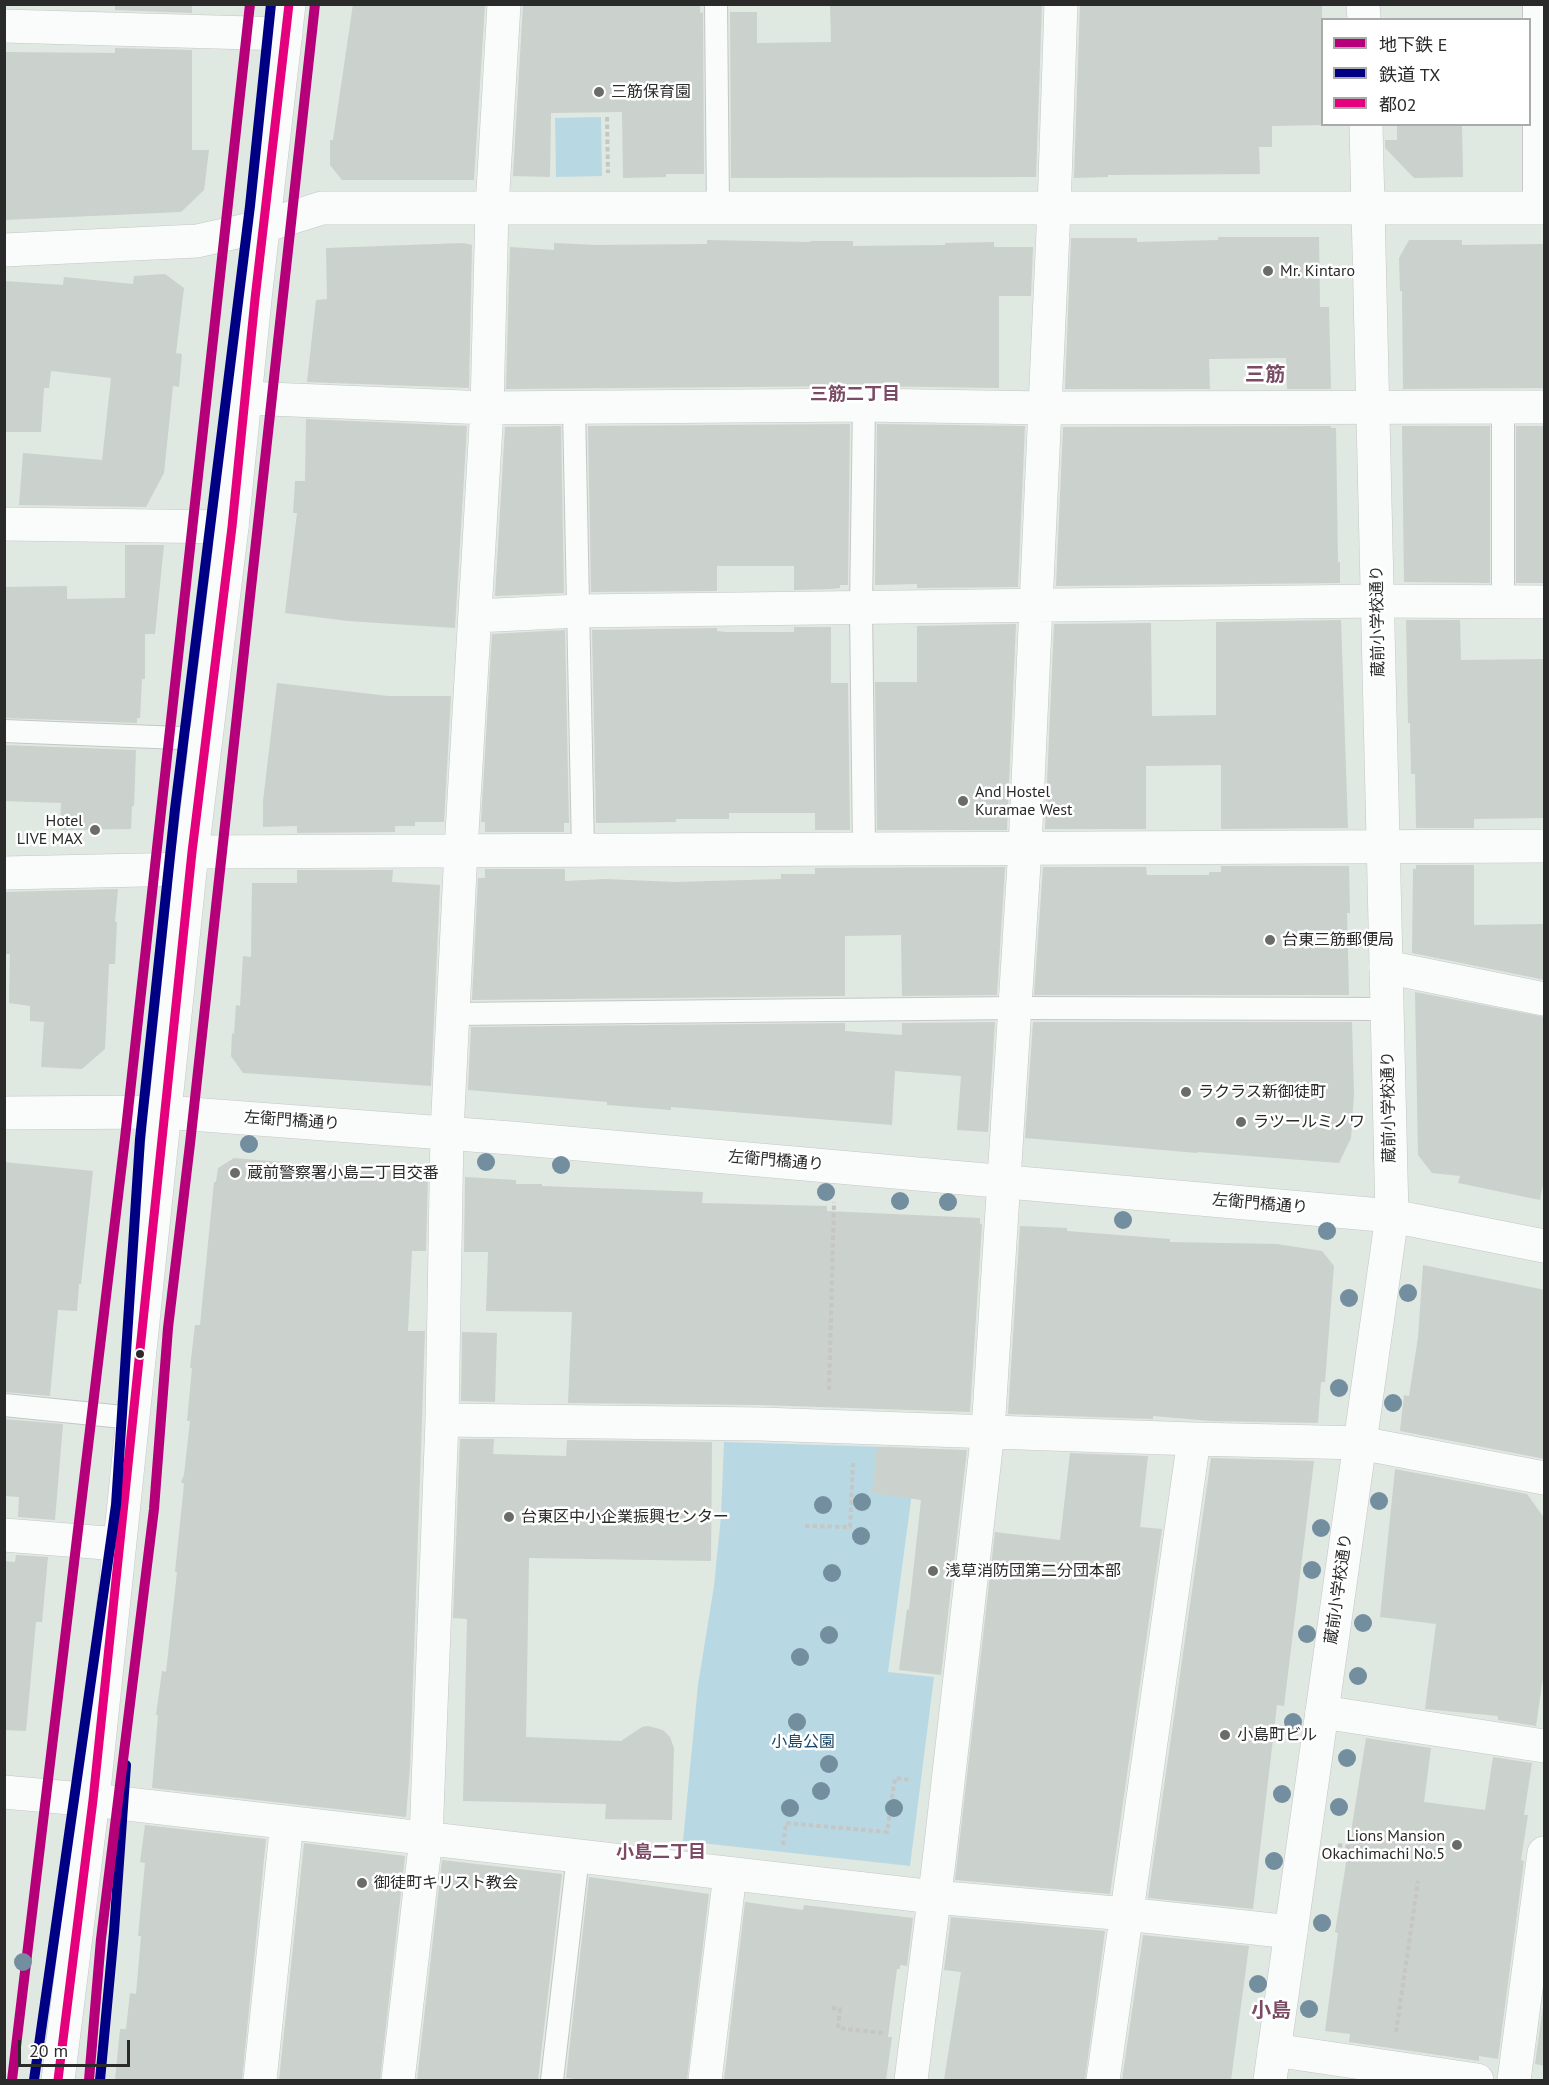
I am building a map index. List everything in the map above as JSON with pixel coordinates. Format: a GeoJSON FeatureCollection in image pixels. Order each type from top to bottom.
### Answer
{"type":"FeatureCollection","features":[{"type":"Feature","properties":{"kind":"street"},"geometry":{"type":"LineString","coordinates":[[398,2080],[426,1838],[442,1420],[447,1132],[487,408],[492,208],[504,4]]}},
{"type":"Feature","properties":{"kind":"street"},"geometry":{"type":"LineString","coordinates":[[911,2080],[988,1431],[1025,848],[1046,408],[1061,4]]}},
{"type":"Feature","properties":{"kind":"street"},"geometry":{"type":"LineString","coordinates":[[4,26],[98,17],[288,19],[191,860],[93,1800],[58,2080]]}},
{"type":"Feature","properties":{"kind":"street","name":"蔵前小学校通り"},"geometry":{"type":"LineString","coordinates":[[1272,2065],[1392,1216],[1366,126]]}},
{"type":"Feature","properties":{"kind":"street"},"geometry":{"type":"LineString","coordinates":[[4,250],[197,241],[322,208],[1368,210],[1539,208]]}},
{"type":"Feature","properties":{"kind":"street"},"geometry":{"type":"LineString","coordinates":[[245,398],[487,408],[864,405],[1046,408],[1545,407]]}},
{"type":"Feature","properties":{"kind":"street"},"geometry":{"type":"LineString","coordinates":[[4,524],[231,527]]}},
{"type":"Feature","properties":{"kind":"street"},"geometry":{"type":"LineString","coordinates":[[475,616],[579,611],[1377,601],[1545,602]]}},
{"type":"Feature","properties":{"kind":"street"},"geometry":{"type":"LineString","coordinates":[[4,873],[191,860],[461,850],[1545,846]]}},
{"type":"Feature","properties":{"kind":"street"},"geometry":{"type":"LineString","coordinates":[[1386,967],[1545,999]]}},
{"type":"Feature","properties":{"kind":"street","name":"左衛門橋通り"},"geometry":{"type":"LineString","coordinates":[[4,1113],[164,1112],[447,1132],[1392,1216],[1545,1246]]}},
{"type":"Feature","properties":{"kind":"street"},"geometry":{"type":"LineString","coordinates":[[442,1420],[761,1424],[1360,1443],[1545,1478]]}},
{"type":"Feature","properties":{"kind":"street"},"geometry":{"type":"LineString","coordinates":[[1103,2080],[1194,1439]]}},
{"type":"Feature","properties":{"kind":"street"},"geometry":{"type":"LineString","coordinates":[[4,1535],[119,1544]]}},
{"type":"Feature","properties":{"kind":"street"},"geometry":{"type":"LineString","coordinates":[[1322,1712],[1545,1746]]}},
{"type":"Feature","properties":{"kind":"street"},"geometry":{"type":"LineString","coordinates":[[4,1792],[93,1800],[934,1897],[1126,1914],[1291,1932]]}},
{"type":"Feature","properties":{"kind":"street"},"geometry":{"type":"LineString","coordinates":[[260,2080],[287,1822]]}},
{"type":"Feature","properties":{"kind":"street"},"geometry":{"type":"LineString","coordinates":[[1514,2080],[1545,1853]]}},
{"type":"Feature","properties":{"kind":"street"},"geometry":{"type":"LineString","coordinates":[[705,2080],[730,1874]]}},
{"type":"Feature","properties":{"kind":"street"},"geometry":{"type":"LineString","coordinates":[[1272,2065],[1391,2067],[1477,2080]]}},
{"type":"Feature","properties":{"kind":"lane"},"geometry":{"type":"LineString","coordinates":[[716,4],[718,208]]}},
{"type":"Feature","properties":{"kind":"lane"},"geometry":{"type":"LineString","coordinates":[[1534,4],[1539,208]]}},
{"type":"Feature","properties":{"kind":"lane"},"geometry":{"type":"LineString","coordinates":[[864,405],[861,608],[864,848]]}},
{"type":"Feature","properties":{"kind":"lane"},"geometry":{"type":"LineString","coordinates":[[1503,407],[1503,602]]}},
{"type":"Feature","properties":{"kind":"lane"},"geometry":{"type":"LineString","coordinates":[[574,408],[583,850]]}},
{"type":"Feature","properties":{"kind":"lane"},"geometry":{"type":"LineString","coordinates":[[4,731],[205,739]]}},
{"type":"Feature","properties":{"kind":"lane"},"geometry":{"type":"LineString","coordinates":[[453,1014],[1015,1008],[1387,1009]]}},
{"type":"Feature","properties":{"kind":"lane"},"geometry":{"type":"LineString","coordinates":[[4,1405],[133,1418]]}},
{"type":"Feature","properties":{"kind":"lane"},"geometry":{"type":"LineString","coordinates":[[552,2080],[578,1856]]}},
{"type":"Feature","properties":{"kind":"path"},"geometry":{"type":"LineString","coordinates":[[607,117],[608,175]]}},
{"type":"Feature","properties":{"kind":"path"},"geometry":{"type":"LineString","coordinates":[[828,1427],[835,1166]]}},
{"type":"Feature","properties":{"kind":"path"},"geometry":{"type":"LineString","coordinates":[[805,1526],[850,1527],[852,1469]]}},
{"type":"Feature","properties":{"kind":"path"},"geometry":{"type":"LineString","coordinates":[[782,1851],[786,1823],[887,1832],[895,1778],[921,1782]]}},
{"type":"Feature","properties":{"kind":"path"},"geometry":{"type":"LineString","coordinates":[[1338,1845],[1391,1853]]}},
{"type":"Feature","properties":{"kind":"path"},"geometry":{"type":"LineString","coordinates":[[1391,2067],[1418,1881]]}},
{"type":"Feature","properties":{"kind":"path"},"geometry":{"type":"LineString","coordinates":[[832,2008],[840,2009],[838,2028],[916,2038]]}},
{"type":"Feature","properties":{"kind":"green space"},"geometry":{"type":"Polygon","coordinates":[[[601,117],[602,176],[556,177],[555,118],[601,117]]]}},
{"type":"Feature","properties":{"kind":"green space","name":"小島公園"},"geometry":{"type":"Polygon","coordinates":[[[724,1442],[918,1448],[888,1672],[934,1677],[910,1866],[683,1841],[698,1685],[714,1586],[721,1516],[724,1442]]]}},
{"type":"Feature","properties":{"kind":"building"},"geometry":{"type":"Polygon","coordinates":[[[115,4],[192,4],[192,13],[115,10],[115,4]]]}},
{"type":"Feature","properties":{"kind":"building"},"geometry":{"type":"Polygon","coordinates":[[[353,4],[485,4],[474,180],[342,180],[330,165],[330,140],[333,140],[353,4]]]}},
{"type":"Feature","properties":{"kind":"building"},"geometry":{"type":"Polygon","coordinates":[[[523,4],[700,4],[700,13],[703,12],[704,174],[666,174],[666,177],[623,178],[622,112],[551,113],[550,177],[513,176],[523,4]]]}},
{"type":"Feature","properties":{"kind":"building"},"geometry":{"type":"Polygon","coordinates":[[[830,4],[1042,4],[1036,177],[731,178],[730,12],[757,12],[757,43],[831,42],[830,4]]]}},
{"type":"Feature","properties":{"kind":"building"},"geometry":{"type":"Polygon","coordinates":[[[1080,4],[1322,4],[1321,125],[1272,126],[1272,147],[1259,147],[1260,174],[1108,175],[1108,177],[1074,178],[1080,4]]]}},
{"type":"Feature","properties":{"kind":"building"},"geometry":{"type":"Polygon","coordinates":[[[115,48],[192,50],[192,150],[209,150],[204,190],[181,212],[4,220],[4,52],[115,53],[115,48]]]}},
{"type":"Feature","properties":{"kind":"building"},"geometry":{"type":"Polygon","coordinates":[[[1397,126],[1462,126],[1463,177],[1414,178],[1385,148],[1385,140],[1397,140],[1397,126]]]}},
{"type":"Feature","properties":{"kind":"building"},"geometry":{"type":"Polygon","coordinates":[[[1218,237],[1319,237],[1320,307],[1329,307],[1331,389],[1287,389],[1286,358],[1209,359],[1210,389],[1065,389],[1071,238],[1137,238],[1137,242],[1218,240],[1218,237]]]}},
{"type":"Feature","properties":{"kind":"building"},"geometry":{"type":"Polygon","coordinates":[[[707,240],[853,241],[853,246],[994,242],[994,247],[1033,247],[1031,296],[999,296],[999,388],[864,386],[506,389],[510,247],[554,250],[554,243],[707,244],[707,240]]]}},
{"type":"Feature","properties":{"kind":"building"},"geometry":{"type":"Polygon","coordinates":[[[1409,240],[1462,240],[1462,245],[1545,244],[1544,388],[1403,389],[1402,291],[1400,291],[1399,258],[1409,240]]]}},
{"type":"Feature","properties":{"kind":"building"},"geometry":{"type":"Polygon","coordinates":[[[463,243],[472,245],[469,388],[307,382],[316,300],[327,299],[326,248],[463,243]]]}},
{"type":"Feature","properties":{"kind":"building"},"geometry":{"type":"Polygon","coordinates":[[[165,274],[184,288],[176,353],[182,354],[179,387],[173,386],[164,473],[146,507],[19,505],[23,453],[102,460],[111,378],[51,371],[49,388],[44,388],[41,432],[4,432],[4,281],[63,285],[64,277],[133,284],[134,276],[165,274]]]}},
{"type":"Feature","properties":{"kind":"building"},"geometry":{"type":"Polygon","coordinates":[[[306,419],[467,426],[455,628],[348,621],[285,613],[297,513],[293,513],[295,481],[305,481],[306,419]]]}},
{"type":"Feature","properties":{"kind":"building"},"geometry":{"type":"Polygon","coordinates":[[[850,424],[848,585],[840,585],[840,588],[831,589],[794,590],[794,566],[717,566],[717,591],[591,592],[588,426],[850,424]]]}},
{"type":"Feature","properties":{"kind":"building"},"geometry":{"type":"Polygon","coordinates":[[[877,424],[1025,426],[1018,587],[917,588],[917,584],[875,585],[877,424]]]}},
{"type":"Feature","properties":{"kind":"building"},"geometry":{"type":"Polygon","coordinates":[[[561,426],[564,593],[495,596],[505,427],[561,426]]]}},
{"type":"Feature","properties":{"kind":"building"},"geometry":{"type":"Polygon","coordinates":[[[1331,426],[1331,428],[1336,428],[1340,583],[1056,586],[1063,427],[1331,426]]]}},
{"type":"Feature","properties":{"kind":"building"},"geometry":{"type":"Polygon","coordinates":[[[1402,426],[1490,426],[1490,583],[1404,582],[1402,426]]]}},
{"type":"Feature","properties":{"kind":"building"},"geometry":{"type":"Polygon","coordinates":[[[1516,426],[1544,426],[1543,583],[1516,583],[1516,426]]]}},
{"type":"Feature","properties":{"kind":"building"},"geometry":{"type":"Polygon","coordinates":[[[125,545],[164,545],[155,634],[145,634],[145,679],[142,679],[140,718],[137,718],[137,723],[4,718],[4,587],[67,586],[67,599],[125,598],[125,545]]]}},
{"type":"Feature","properties":{"kind":"building"},"geometry":{"type":"Polygon","coordinates":[[[1341,620],[1348,828],[1221,829],[1221,765],[1146,766],[1146,829],[1045,829],[1054,624],[1151,623],[1152,716],[1216,715],[1216,622],[1341,620]]]}},
{"type":"Feature","properties":{"kind":"building"},"geometry":{"type":"Polygon","coordinates":[[[1406,620],[1460,620],[1461,660],[1543,659],[1545,818],[1474,819],[1474,828],[1416,828],[1415,774],[1411,774],[1410,723],[1408,723],[1406,620]]]}},
{"type":"Feature","properties":{"kind":"building"},"geometry":{"type":"Polygon","coordinates":[[[1016,624],[1007,830],[877,830],[875,682],[917,682],[917,626],[1016,624]]]}},
{"type":"Feature","properties":{"kind":"building"},"geometry":{"type":"Polygon","coordinates":[[[794,627],[831,627],[831,683],[848,683],[850,830],[815,830],[815,813],[729,813],[729,819],[596,823],[592,630],[717,628],[717,631],[726,632],[794,632],[794,627]]]}},
{"type":"Feature","properties":{"kind":"building"},"geometry":{"type":"Polygon","coordinates":[[[565,630],[569,823],[564,823],[564,832],[485,832],[485,822],[481,822],[492,634],[565,630]]]}},
{"type":"Feature","properties":{"kind":"building"},"geometry":{"type":"Polygon","coordinates":[[[277,683],[388,696],[451,696],[444,822],[415,822],[415,826],[395,826],[395,832],[297,833],[297,826],[263,827],[263,801],[277,683]]]}},
{"type":"Feature","properties":{"kind":"building"},"geometry":{"type":"Polygon","coordinates":[[[4,745],[136,750],[131,829],[60,830],[61,803],[4,801],[4,745]]]}},
{"type":"Feature","properties":{"kind":"building"},"geometry":{"type":"Polygon","coordinates":[[[1416,865],[1474,865],[1474,925],[1545,924],[1545,980],[1412,953],[1413,869],[1416,869],[1416,865]]]}},
{"type":"Feature","properties":{"kind":"building"},"geometry":{"type":"Polygon","coordinates":[[[1221,866],[1349,866],[1350,913],[1347,913],[1349,995],[1034,995],[1043,867],[1146,867],[1147,875],[1209,875],[1209,872],[1221,872],[1221,866]]]}},
{"type":"Feature","properties":{"kind":"building"},"geometry":{"type":"Polygon","coordinates":[[[1005,867],[997,995],[902,996],[901,935],[845,936],[845,996],[472,1000],[478,878],[485,878],[485,869],[565,869],[565,881],[606,879],[675,882],[781,879],[781,874],[815,874],[815,868],[1005,867]]]}},
{"type":"Feature","properties":{"kind":"building"},"geometry":{"type":"Polygon","coordinates":[[[297,870],[393,870],[392,882],[440,885],[431,1086],[243,1073],[231,1056],[236,1005],[240,1006],[243,956],[251,957],[252,883],[297,883],[297,870]]]}},
{"type":"Feature","properties":{"kind":"building"},"geometry":{"type":"Polygon","coordinates":[[[118,889],[115,964],[109,964],[105,1049],[82,1069],[41,1067],[44,1022],[30,1021],[30,1006],[9,1003],[10,954],[4,954],[4,892],[118,889]]]}},
{"type":"Feature","properties":{"kind":"building"},"geometry":{"type":"Polygon","coordinates":[[[1415,992],[1545,1017],[1545,1175],[1540,1200],[1458,1183],[1460,1176],[1432,1173],[1418,1155],[1415,992]]]}},
{"type":"Feature","properties":{"kind":"building"},"geometry":{"type":"Polygon","coordinates":[[[995,1022],[988,1132],[957,1130],[961,1076],[895,1071],[892,1125],[671,1107],[671,1110],[607,1105],[607,1102],[468,1090],[471,1027],[845,1023],[845,1031],[902,1035],[902,1023],[995,1022]]]}},
{"type":"Feature","properties":{"kind":"building"},"geometry":{"type":"Polygon","coordinates":[[[1033,1022],[1352,1022],[1354,1094],[1351,1138],[1339,1163],[1025,1138],[1033,1022]]]}},
{"type":"Feature","properties":{"kind":"building"},"geometry":{"type":"Polygon","coordinates":[[[234,1158],[428,1174],[426,1251],[412,1251],[408,1331],[425,1331],[410,1767],[406,1817],[152,1788],[158,1715],[156,1715],[162,1671],[166,1672],[177,1572],[175,1572],[184,1484],[181,1482],[184,1475],[190,1421],[187,1421],[195,1325],[200,1325],[214,1182],[216,1182],[218,1168],[234,1158]]]}},
{"type":"Feature","properties":{"kind":"building"},"geometry":{"type":"Polygon","coordinates":[[[4,1162],[93,1171],[77,1311],[58,1310],[50,1396],[4,1392],[4,1162]]]}},
{"type":"Feature","properties":{"kind":"building"},"geometry":{"type":"Polygon","coordinates":[[[465,1177],[516,1180],[516,1184],[542,1184],[542,1186],[703,1192],[702,1203],[827,1206],[827,1211],[980,1218],[980,1224],[982,1224],[970,1412],[761,1405],[568,1403],[572,1312],[486,1311],[488,1252],[464,1252],[465,1177]]]}},
{"type":"Feature","properties":{"kind":"building"},"geometry":{"type":"Polygon","coordinates":[[[1020,1226],[1067,1228],[1067,1231],[1170,1239],[1170,1242],[1277,1244],[1322,1251],[1334,1266],[1325,1382],[1321,1382],[1318,1423],[1211,1421],[1153,1416],[1153,1419],[1008,1414],[1020,1226]]]}},
{"type":"Feature","properties":{"kind":"building"},"geometry":{"type":"Polygon","coordinates":[[[1423,1265],[1545,1290],[1545,1459],[1400,1431],[1404,1395],[1409,1396],[1418,1337],[1423,1265]]]}},
{"type":"Feature","properties":{"kind":"building"},"geometry":{"type":"Polygon","coordinates":[[[462,1332],[497,1333],[495,1402],[461,1401],[462,1332]]]}},
{"type":"Feature","properties":{"kind":"building"},"geometry":{"type":"Polygon","coordinates":[[[4,1419],[63,1424],[55,1520],[18,1517],[19,1497],[4,1496],[4,1419]]]}},
{"type":"Feature","properties":{"kind":"building"},"geometry":{"type":"Polygon","coordinates":[[[460,1439],[494,1439],[493,1454],[566,1456],[567,1440],[712,1442],[711,1561],[529,1558],[526,1737],[621,1741],[642,1727],[648,1726],[663,1730],[670,1737],[674,1748],[672,1820],[605,1819],[606,1804],[463,1801],[467,1619],[453,1618],[460,1439]]]}},
{"type":"Feature","properties":{"kind":"building"},"geometry":{"type":"Polygon","coordinates":[[[877,1447],[967,1450],[941,1675],[899,1670],[907,1609],[909,1610],[921,1500],[872,1493],[877,1447]]]}},
{"type":"Feature","properties":{"kind":"building"},"geometry":{"type":"Polygon","coordinates":[[[1070,1453],[1148,1456],[1140,1527],[1162,1529],[1110,1894],[955,1880],[995,1532],[1060,1540],[1070,1453]]]}},
{"type":"Feature","properties":{"kind":"building"},"geometry":{"type":"Polygon","coordinates":[[[1211,1458],[1314,1461],[1284,1706],[1277,1705],[1253,1909],[1148,1898],[1211,1458]]]}},
{"type":"Feature","properties":{"kind":"building"},"geometry":{"type":"Polygon","coordinates":[[[1395,1469],[1527,1494],[1545,1519],[1545,1664],[1536,1726],[1498,1720],[1498,1716],[1425,1709],[1436,1624],[1380,1617],[1395,1469]]]}},
{"type":"Feature","properties":{"kind":"building"},"geometry":{"type":"Polygon","coordinates":[[[16,1555],[48,1557],[42,1622],[36,1622],[26,1731],[4,1730],[4,1561],[15,1562],[16,1555]]]}},
{"type":"Feature","properties":{"kind":"building"},"geometry":{"type":"Polygon","coordinates":[[[1366,1738],[1431,1748],[1424,1802],[1485,1810],[1493,1757],[1532,1763],[1524,1815],[1528,1815],[1521,1860],[1524,1861],[1498,2059],[1479,2056],[1479,2061],[1349,2042],[1350,2034],[1325,2031],[1338,1933],[1335,1932],[1366,1738]]]}},
{"type":"Feature","properties":{"kind":"building"},"geometry":{"type":"Polygon","coordinates":[[[145,1825],[266,1839],[242,2080],[115,2080],[120,2029],[126,2029],[130,1993],[136,1994],[141,1936],[138,1936],[145,1863],[140,1862],[145,1825]]]}},
{"type":"Feature","properties":{"kind":"building"},"geometry":{"type":"Polygon","coordinates":[[[304,1843],[405,1856],[380,2080],[279,2080],[304,1843]]]}},
{"type":"Feature","properties":{"kind":"building"},"geometry":{"type":"Polygon","coordinates":[[[442,1860],[562,1874],[538,2080],[417,2080],[442,1860]]]}},
{"type":"Feature","properties":{"kind":"building"},"geometry":{"type":"Polygon","coordinates":[[[589,1877],[709,1894],[687,2080],[566,2078],[589,1877]]]}},
{"type":"Feature","properties":{"kind":"building"},"geometry":{"type":"Polygon","coordinates":[[[745,1902],[803,1910],[804,1905],[913,1918],[907,1966],[900,1965],[900,1969],[897,1969],[888,2037],[892,2037],[886,2080],[724,2080],[745,1902]]]}},
{"type":"Feature","properties":{"kind":"building"},"geometry":{"type":"Polygon","coordinates":[[[951,1917],[1105,1931],[1085,2080],[944,2080],[961,1972],[944,1970],[951,1917]]]}},
{"type":"Feature","properties":{"kind":"building"},"geometry":{"type":"Polygon","coordinates":[[[1143,1935],[1249,1946],[1231,2080],[1122,2080],[1143,1935]]]}},
{"type":"Feature","properties":{"kind":"building"},"geometry":{"type":"Polygon","coordinates":[[[1545,1992],[1545,2066],[1535,2064],[1545,1992]]]}},
{"type":"Feature","properties":{"kind":"metro line","name":"E"},"geometry":{"type":"LineString","coordinates":[[12,2080],[125,1138],[250,4]]}},
{"type":"Feature","properties":{"kind":"metro line","name":"E"},"geometry":{"type":"LineString","coordinates":[[89,2080],[101,1939],[154,1509],[168,1328],[315,4]]}},
{"type":"Feature","properties":{"kind":"rail line","name":"TX"},"geometry":{"type":"LineString","coordinates":[[34,2080],[116,1505],[140,1139],[175,809],[250,206],[271,4]]}},
{"type":"Feature","properties":{"kind":"rail line","name":"TX"},"geometry":{"type":"LineString","coordinates":[[100,2080],[126,1765]]}},
{"type":"Feature","properties":{"kind":"transit line","name":"都02"},"geometry":{"type":"LineString","coordinates":[[58,2080],[93,1800],[192,852],[232,527],[255,299],[289,4]]}},
{"type":"Feature","properties":{"kind":"place","name":"三筋保育園"},"geometry":{"type":"Point","coordinates":[599,92]}},
{"type":"Feature","properties":{"kind":"place","name":"Mr. Kintaro"},"geometry":{"type":"Point","coordinates":[1268,271]}},
{"type":"Feature","properties":{"kind":"place","name":"And Hostel Kuramae West"},"geometry":{"type":"Point","coordinates":[963,801]}},
{"type":"Feature","properties":{"kind":"place","name":"Hotel LIVE MAX"},"geometry":{"type":"Point","coordinates":[95,830]}},
{"type":"Feature","properties":{"kind":"place","name":"台東三筋郵便局"},"geometry":{"type":"Point","coordinates":[1270,940]}},
{"type":"Feature","properties":{"kind":"place","name":"ラクラス新御徒町"},"geometry":{"type":"Point","coordinates":[1186,1092]}},
{"type":"Feature","properties":{"kind":"place","name":"ラツールミノワ"},"geometry":{"type":"Point","coordinates":[1241,1122]}},
{"type":"Feature","properties":{"kind":"place","name":"蔵前警察署小島二丁目交番"},"geometry":{"type":"Point","coordinates":[235,1173]}},
{"type":"Feature","properties":{"kind":"place","name":"台東区中小企業振興センター"},"geometry":{"type":"Point","coordinates":[509,1517]}},
{"type":"Feature","properties":{"kind":"place","name":"浅草消防団第二分団本部"},"geometry":{"type":"Point","coordinates":[933,1571]}},
{"type":"Feature","properties":{"kind":"place","name":"小島町ビル"},"geometry":{"type":"Point","coordinates":[1225,1735]}},
{"type":"Feature","properties":{"kind":"place","name":"Lions Mansion Okachimachi No.5"},"geometry":{"type":"Point","coordinates":[1457,1845]}},
{"type":"Feature","properties":{"kind":"place","name":"御徒町キリスト教会"},"geometry":{"type":"Point","coordinates":[362,1883]}},
{"type":"Feature","properties":{"kind":"district","name":"三筋"},"geometry":{"type":"Point","coordinates":[1265,375]}},
{"type":"Feature","properties":{"kind":"district","name":"三筋二丁目"},"geometry":{"type":"Point","coordinates":[855,395]}},
{"type":"Feature","properties":{"kind":"district","name":"小島二丁目"},"geometry":{"type":"Point","coordinates":[661,1853]}},
{"type":"Feature","properties":{"kind":"district","name":"小島"},"geometry":{"type":"Point","coordinates":[1271,2011]}}]}
